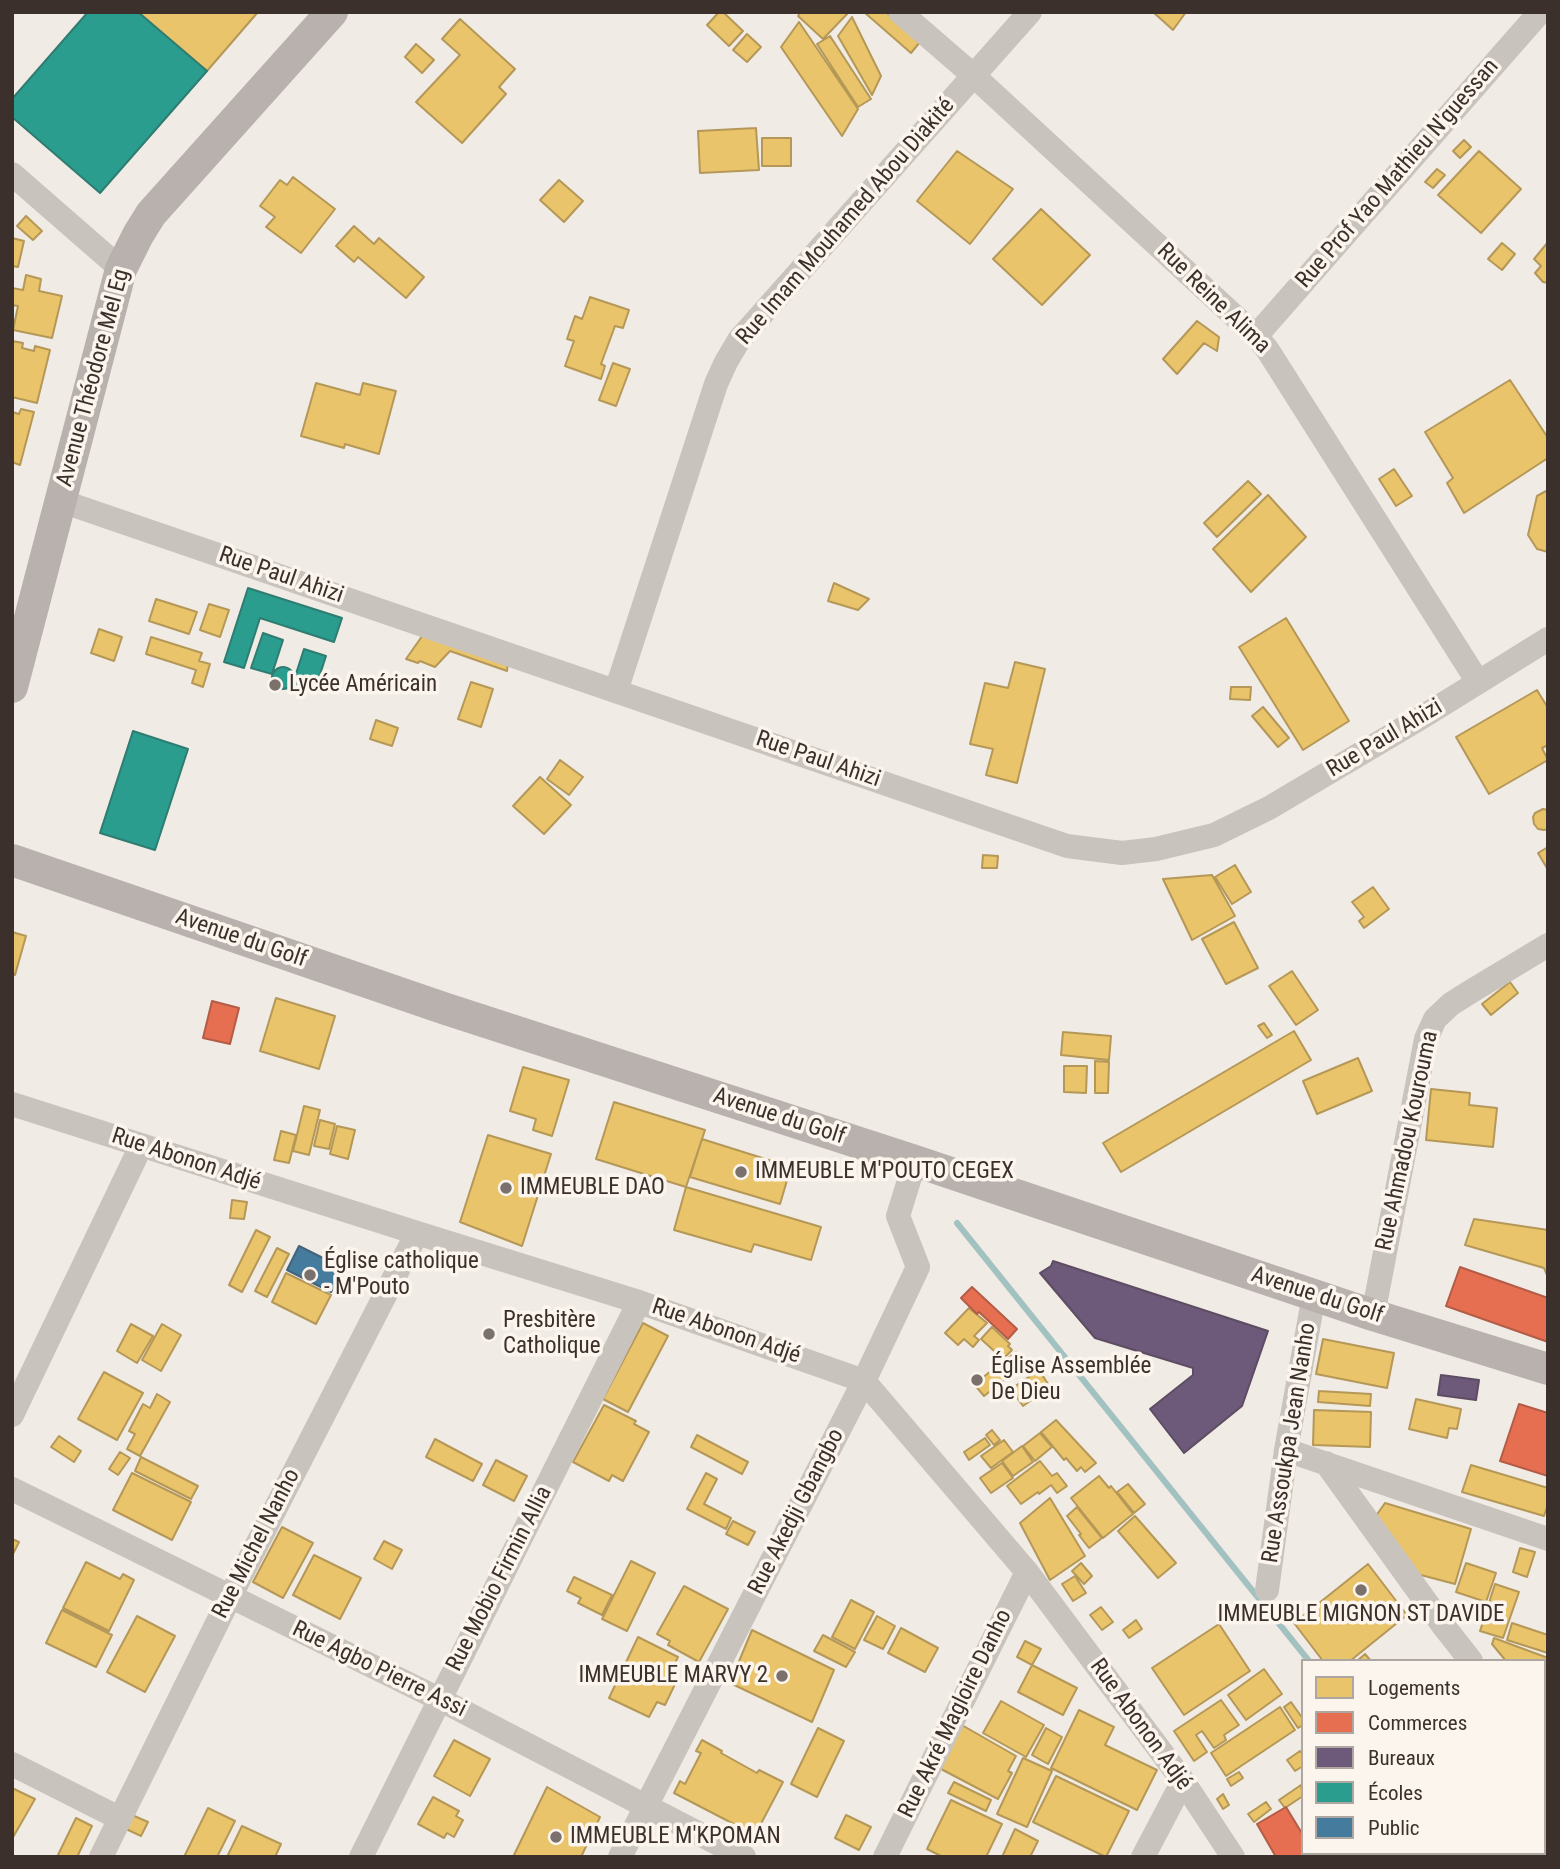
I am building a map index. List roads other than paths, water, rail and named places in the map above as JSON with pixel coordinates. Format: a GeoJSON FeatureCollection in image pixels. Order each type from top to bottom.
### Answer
{"type":"FeatureCollection","features":[{"type":"Feature","properties":{"kind":"main road","name":"Avenue Théodore Mel Eg"},"geometry":{"type":"LineString","coordinates":[[12,687],[121,269],[151,214],[332,12]]}},
{"type":"Feature","properties":{"kind":"main road","name":"Avenue du Golf"},"geometry":{"type":"LineString","coordinates":[[12,860],[456,1012],[915,1161],[1314,1295],[1548,1369]]}},
{"type":"Feature","properties":{"kind":"street","name":"Rue Reine Alima"},"geometry":{"type":"LineString","coordinates":[[900,12],[974,76],[1256,336],[1276,362],[1478,682]]}},
{"type":"Feature","properties":{"kind":"street","name":"Rue Imam Mouhamed Abou Diakité"},"geometry":{"type":"LineString","coordinates":[[616,691],[716,384],[726,362],[739,341],[1030,12]]}},
{"type":"Feature","properties":{"kind":"street","name":"Rue Prof Yao Mathieu N'guessan"},"geometry":{"type":"LineString","coordinates":[[1256,336],[1540,12]]}},
{"type":"Feature","properties":{"kind":"street"},"geometry":{"type":"LineString","coordinates":[[12,174],[121,269]]}},
{"type":"Feature","properties":{"kind":"street","name":"Rue Paul Ahizi"},"geometry":{"type":"LineString","coordinates":[[61,501],[1067,846],[1122,853],[1156,849],[1214,835],[1269,808],[1548,639]]}},
{"type":"Feature","properties":{"kind":"street","name":"Rue Ahmadou Kourouma"},"geometry":{"type":"LineString","coordinates":[[1373,1314],[1426,1039],[1434,1019],[1451,1004],[1548,945]]}},
{"type":"Feature","properties":{"kind":"street","name":"Rue Abonon Adjé"},"geometry":{"type":"LineString","coordinates":[[12,1104],[639,1302],[864,1381],[1027,1572],[1183,1781],[1233,1857]]}},
{"type":"Feature","properties":{"kind":"street"},"geometry":{"type":"LineString","coordinates":[[12,1415],[141,1146]]}},
{"type":"Feature","properties":{"kind":"street","name":"Rue Akedji Gbangbo"},"geometry":{"type":"LineString","coordinates":[[620,1857],[864,1381],[918,1267],[898,1216],[915,1161]]}},
{"type":"Feature","properties":{"kind":"street","name":"Rue Michel Nanho"},"geometry":{"type":"LineString","coordinates":[[101,1857],[230,1597],[417,1233]]}},
{"type":"Feature","properties":{"kind":"street","name":"Rue Assoukpa Jean Nanho"},"geometry":{"type":"LineString","coordinates":[[1267,1590],[1286,1450],[1314,1295]]}},
{"type":"Feature","properties":{"kind":"street","name":"Rue Mobio Firmin Allia"},"geometry":{"type":"LineString","coordinates":[[361,1857],[639,1302]]}},
{"type":"Feature","properties":{"kind":"street"},"geometry":{"type":"LineString","coordinates":[[1286,1450],[1548,1539]]}},
{"type":"Feature","properties":{"kind":"street"},"geometry":{"type":"LineString","coordinates":[[1326,1463],[1469,1659]]}},
{"type":"Feature","properties":{"kind":"street","name":"Rue Agbo Pierre Assi"},"geometry":{"type":"LineString","coordinates":[[12,1489],[439,1699],[744,1857]]}},
{"type":"Feature","properties":{"kind":"street","name":"Rue Akré Magloire Danho"},"geometry":{"type":"LineString","coordinates":[[885,1857],[1027,1572]]}},
{"type":"Feature","properties":{"kind":"street"},"geometry":{"type":"LineString","coordinates":[[12,1764],[119,1818]]}},
{"type":"Feature","properties":{"kind":"street"},"geometry":{"type":"LineString","coordinates":[[1143,1857],[1183,1781]]}},
{"type":"Feature","properties":{"kind":"waterway"},"geometry":{"type":"LineString","coordinates":[[957,1223],[1307,1659]]}},
{"type":"Feature","properties":{"kind":"place","name":"Lycée Américain"},"geometry":{"type":"Point","coordinates":[275,685]}},
{"type":"Feature","properties":{"kind":"place","name":"IMMEUBLE M'POUTO CEGEX"},"geometry":{"type":"Point","coordinates":[741,1172]}},
{"type":"Feature","properties":{"kind":"place","name":"IMMEUBLE DAO"},"geometry":{"type":"Point","coordinates":[506,1188]}},
{"type":"Feature","properties":{"kind":"place","name":"Église catholique - M'Pouto"},"geometry":{"type":"Point","coordinates":[310,1275]}},
{"type":"Feature","properties":{"kind":"place","name":"Presbitère Catholique"},"geometry":{"type":"Point","coordinates":[489,1334]}},
{"type":"Feature","properties":{"kind":"place","name":"Église Assemblée De Dieu"},"geometry":{"type":"Point","coordinates":[977,1380]}},
{"type":"Feature","properties":{"kind":"place","name":"IMMEUBLE MIGNON ST DAVIDE"},"geometry":{"type":"Point","coordinates":[1361,1590]}},
{"type":"Feature","properties":{"kind":"place","name":"IMMEUBLE MARVY 2"},"geometry":{"type":"Point","coordinates":[782,1676]}},
{"type":"Feature","properties":{"kind":"place","name":"IMMEUBLE M'KPOMAN"},"geometry":{"type":"Point","coordinates":[556,1837]}}]}
